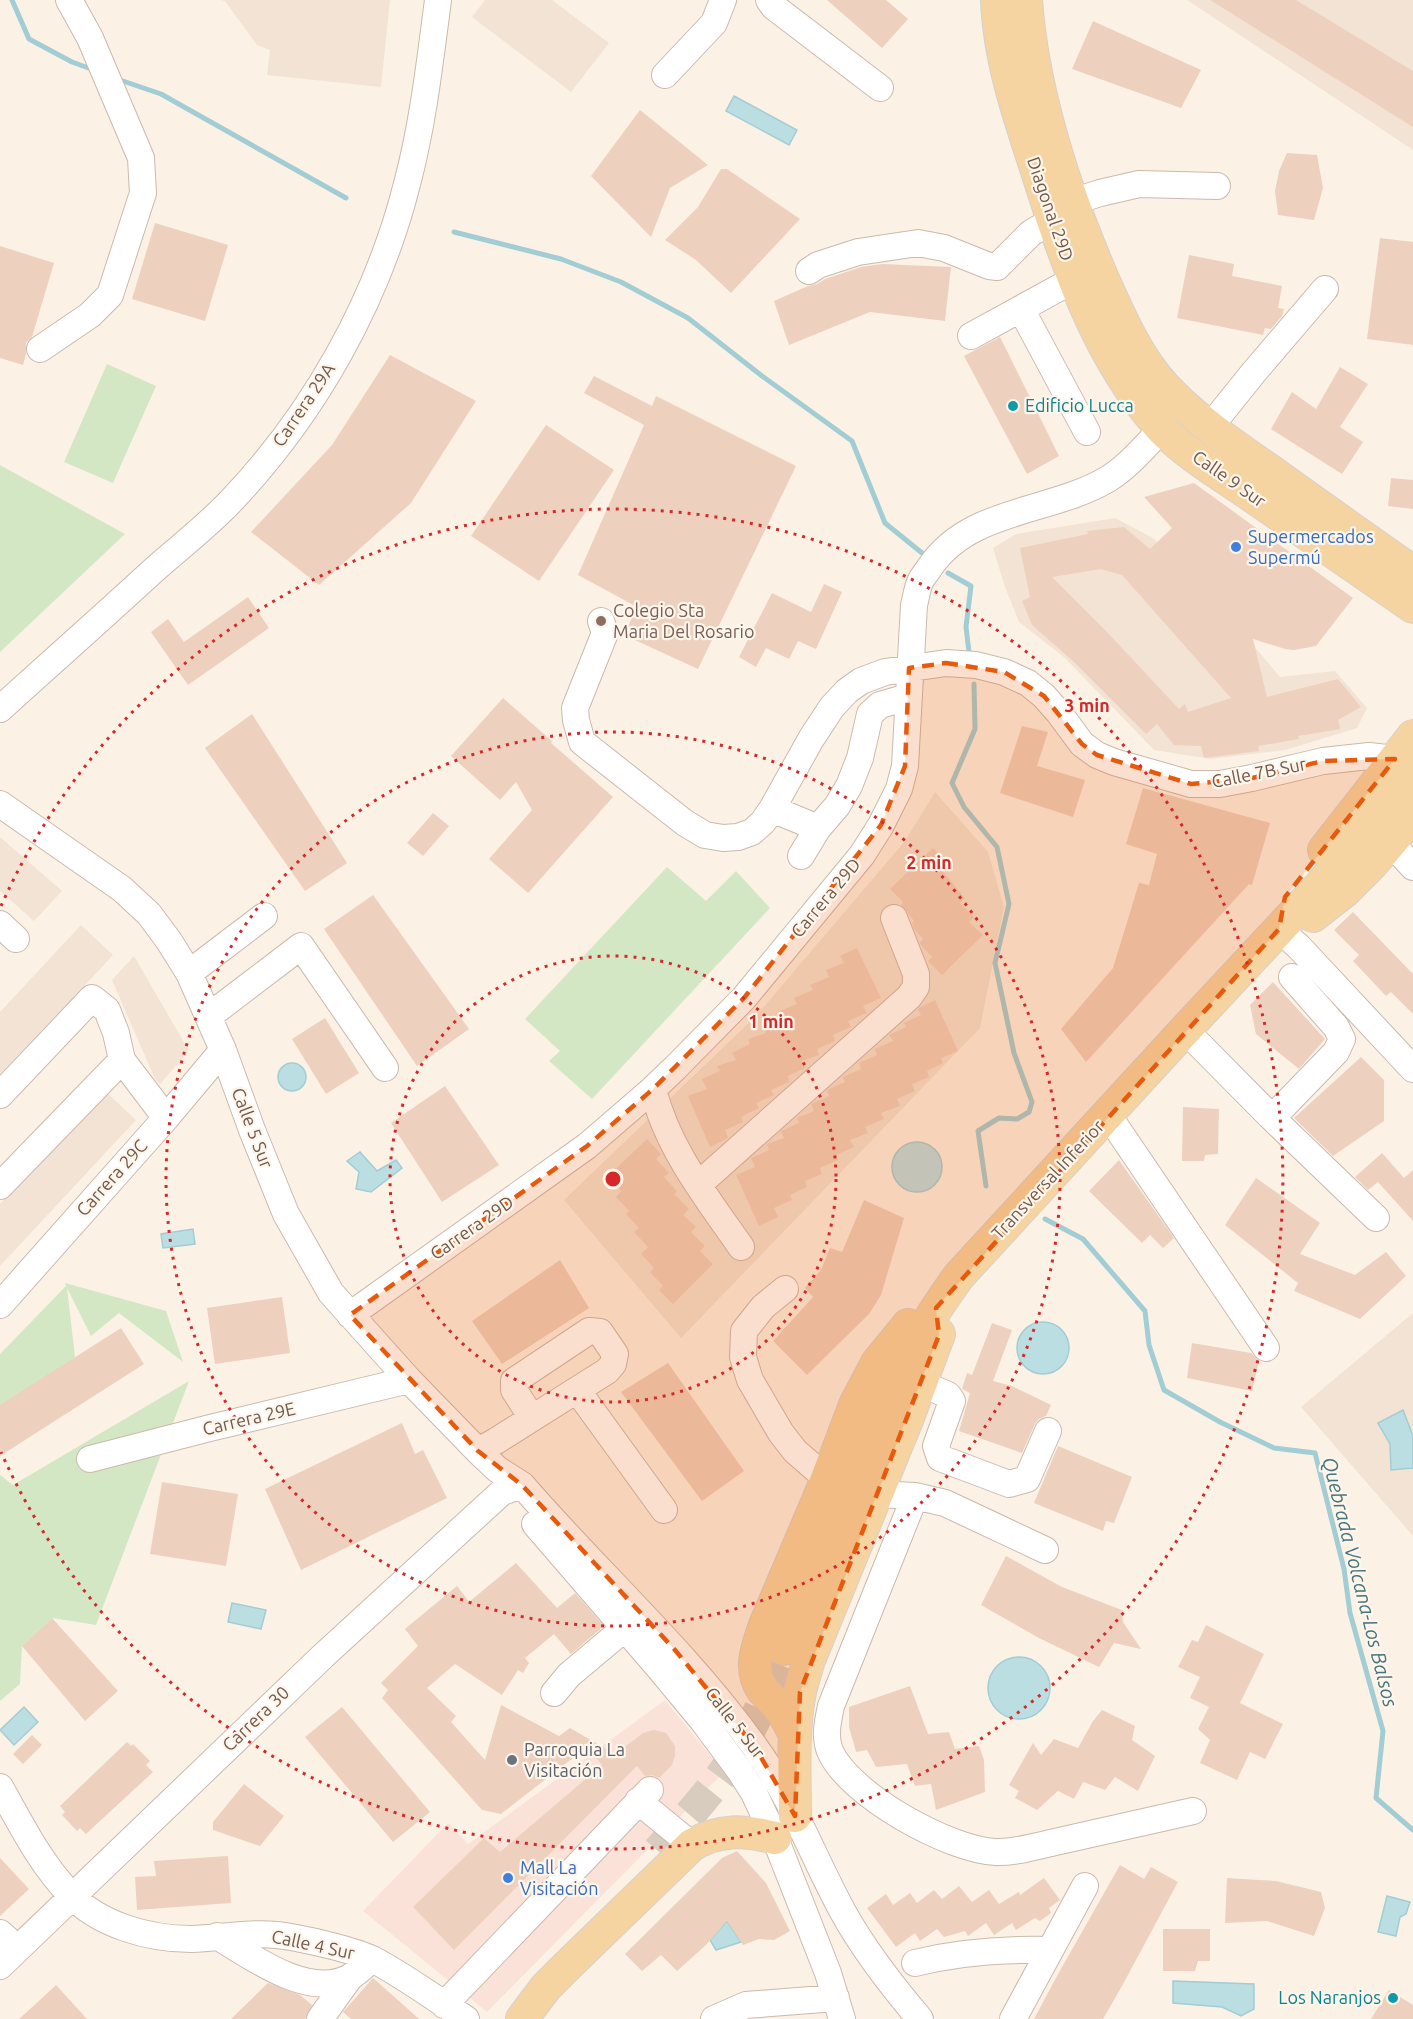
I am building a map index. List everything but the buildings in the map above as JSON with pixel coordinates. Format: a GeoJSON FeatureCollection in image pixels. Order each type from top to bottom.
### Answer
{"type":"FeatureCollection","features":[{"type":"Feature","properties":{"kind":"main road","name":"Diagonal 29D"},"geometry":{"type":"LineString","coordinates":[[997,0],[1004,58],[1024,131],[1062,211],[1088,244],[1153,395]]}},
{"type":"Feature","properties":{"kind":"main road","name":"Diagonal 29D"},"geometry":{"type":"LineString","coordinates":[[1026,0],[1029,38],[1075,279],[1113,362],[1153,395]]}},
{"type":"Feature","properties":{"kind":"main road","name":"Calle 9 Sur"},"geometry":{"type":"LineString","coordinates":[[1153,395],[1209,428],[1413,572]]}},
{"type":"Feature","properties":{"kind":"main road","name":"Calle 9 Sur"},"geometry":{"type":"LineString","coordinates":[[1153,395],[1162,429],[1199,460],[1413,608]]}},
{"type":"Feature","properties":{"kind":"main road","name":"Transversal Inferior"},"geometry":{"type":"LineString","coordinates":[[784,1649],[850,1481],[894,1380],[936,1308],[960,1276],[1326,879],[1407,757]]}},
{"type":"Feature","properties":{"kind":"main road"},"geometry":{"type":"LineString","coordinates":[[1279,929],[1308,920],[1345,891],[1372,864],[1413,816]]}},
{"type":"Feature","properties":{"kind":"main road"},"geometry":{"type":"LineString","coordinates":[[522,2019],[546,1987],[566,1966],[692,1845],[714,1835],[729,1832],[785,1827],[800,1692],[809,1660],[907,1420],[939,1335],[936,1308],[908,1325],[877,1363],[855,1405],[827,1479],[765,1625],[755,1662],[758,1682],[779,1707],[795,1735]]}},
{"type":"Feature","properties":{"kind":"main road"},"geometry":{"type":"LineString","coordinates":[[505,2019],[544,1967],[658,1851]]}},
{"type":"Feature","properties":{"kind":"street"},"geometry":{"type":"LineString","coordinates":[[40,349],[90,315],[110,295],[143,193],[141,158],[90,38],[69,0]]}},
{"type":"Feature","properties":{"kind":"street","name":"Carrera 29A"},"geometry":{"type":"LineString","coordinates":[[0,709],[229,503],[303,412],[358,318],[389,243],[407,183],[423,104],[438,0]]}},
{"type":"Feature","properties":{"kind":"street"},"geometry":{"type":"LineString","coordinates":[[665,75],[714,23],[723,0]]}},
{"type":"Feature","properties":{"kind":"street"},"geometry":{"type":"LineString","coordinates":[[769,0],[774,7],[880,88]]}},
{"type":"Feature","properties":{"kind":"street"},"geometry":{"type":"LineString","coordinates":[[809,271],[818,265],[858,252],[918,243],[944,248],[997,267],[1031,233],[1062,211],[1100,193],[1139,184],[1217,186]]}},
{"type":"Feature","properties":{"kind":"street"},"geometry":{"type":"LineString","coordinates":[[971,336],[1075,279]]}},
{"type":"Feature","properties":{"kind":"street"},"geometry":{"type":"LineString","coordinates":[[1209,428],[1325,289]]}},
{"type":"Feature","properties":{"kind":"street"},"geometry":{"type":"LineString","coordinates":[[1021,309],[1087,432]]}},
{"type":"Feature","properties":{"kind":"street","name":"Carrera 29D"},"geometry":{"type":"LineString","coordinates":[[350,1315],[587,1146],[653,1089],[744,998],[862,855],[881,825],[899,789],[905,766],[914,605],[920,582],[949,544],[971,530],[1008,514],[1081,492],[1110,478],[1162,429]]}},
{"type":"Feature","properties":{"kind":"street","name":"Calle 7B Sur"},"geometry":{"type":"LineString","coordinates":[[601,621],[605,633],[575,708],[582,742],[685,823],[705,836],[738,837],[752,831],[763,822],[811,739],[832,707],[847,691],[861,681],[885,672],[946,663],[976,665],[1005,672],[1028,683],[1059,712],[1082,744],[1097,754],[1114,762],[1191,784],[1220,784],[1323,761],[1369,756],[1407,757]]}},
{"type":"Feature","properties":{"kind":"street"},"geometry":{"type":"LineString","coordinates":[[801,856],[818,828],[837,806],[849,786],[860,758],[870,714],[880,705],[908,697]]}},
{"type":"Feature","properties":{"kind":"street","name":"Calle 5 Sur"},"geometry":{"type":"LineString","coordinates":[[0,804],[122,889],[149,914],[189,973],[223,1050],[286,1214],[331,1293],[409,1380],[722,1703],[776,1779],[785,1827],[814,1937],[839,2009]]}},
{"type":"Feature","properties":{"kind":"street"},"geometry":{"type":"LineString","coordinates":[[772,809],[818,828]]}},
{"type":"Feature","properties":{"kind":"street"},"geometry":{"type":"LineString","coordinates":[[1391,843],[1413,867]]}},
{"type":"Feature","properties":{"kind":"street"},"geometry":{"type":"LineString","coordinates":[[189,973],[264,916]]}},
{"type":"Feature","properties":{"kind":"street"},"geometry":{"type":"LineString","coordinates":[[698,1185],[909,997],[916,987],[916,974],[894,918]]}},
{"type":"Feature","properties":{"kind":"street"},"geometry":{"type":"LineString","coordinates":[[1279,929],[1299,947],[1413,1069]]}},
{"type":"Feature","properties":{"kind":"street"},"geometry":{"type":"LineString","coordinates":[[209,1016],[301,946],[385,1068]]}},
{"type":"Feature","properties":{"kind":"street"},"geometry":{"type":"LineString","coordinates":[[1272,1118],[1336,1052],[1342,1039],[1336,1027],[1292,977]]}},
{"type":"Feature","properties":{"kind":"street"},"geometry":{"type":"LineString","coordinates":[[0,1095],[92,998],[107,1010],[116,1033],[122,1060],[165,1118]]}},
{"type":"Feature","properties":{"kind":"street"},"geometry":{"type":"LineString","coordinates":[[1185,1030],[1376,1218]]}},
{"type":"Feature","properties":{"kind":"street","name":"Carrera 29C"},"geometry":{"type":"LineString","coordinates":[[0,1305],[223,1050]]}},
{"type":"Feature","properties":{"kind":"street"},"geometry":{"type":"LineString","coordinates":[[0,1186],[122,1060]]}},
{"type":"Feature","properties":{"kind":"street"},"geometry":{"type":"LineString","coordinates":[[653,1089],[658,1110],[671,1139],[698,1185],[741,1247]]}},
{"type":"Feature","properties":{"kind":"street"},"geometry":{"type":"LineString","coordinates":[[1108,1115],[1266,1348]]}},
{"type":"Feature","properties":{"kind":"street"},"geometry":{"type":"LineString","coordinates":[[786,1289],[763,1307],[744,1331],[743,1357],[750,1380],[781,1433],[795,1451],[827,1479]]}},
{"type":"Feature","properties":{"kind":"street"},"geometry":{"type":"LineString","coordinates":[[478,1451],[532,1418],[607,1371],[613,1364],[615,1353],[600,1332],[589,1330],[514,1381],[514,1390],[532,1418]]}},
{"type":"Feature","properties":{"kind":"street","name":"Carrera 29E"},"geometry":{"type":"LineString","coordinates":[[90,1459],[409,1380]]}},
{"type":"Feature","properties":{"kind":"street"},"geometry":{"type":"LineString","coordinates":[[920,1383],[948,1395],[952,1401],[936,1446],[940,1458],[1008,1484],[1027,1479],[1048,1431]]}},
{"type":"Feature","properties":{"kind":"street"},"geometry":{"type":"LineString","coordinates":[[577,1390],[664,1510]]}},
{"type":"Feature","properties":{"kind":"street","name":"Calle 5 Sur"},"geometry":{"type":"LineString","coordinates":[[507,1482],[529,1518],[703,1721],[754,1793],[785,1827],[868,1952],[920,2019]]}},
{"type":"Feature","properties":{"kind":"street","name":"Carrera 30"},"geometry":{"type":"LineString","coordinates":[[6,1949],[71,1896],[507,1482]]}},
{"type":"Feature","properties":{"kind":"street"},"geometry":{"type":"LineString","coordinates":[[877,1494],[915,1496],[945,1503],[1045,1550]]}},
{"type":"Feature","properties":{"kind":"street"},"geometry":{"type":"LineString","coordinates":[[915,1496],[831,1706],[826,1731],[829,1749],[845,1774],[853,1783],[923,1829],[964,1846],[997,1852],[1033,1847],[1193,1811]]}},
{"type":"Feature","properties":{"kind":"street"},"geometry":{"type":"LineString","coordinates":[[554,1693],[569,1675],[625,1628]]}},
{"type":"Feature","properties":{"kind":"street","name":"Calle 4 Sur"},"geometry":{"type":"LineString","coordinates":[[0,1787],[24,1809],[36,1850],[56,1879],[71,1896],[92,1911],[115,1923],[165,1938],[191,1939],[255,1934],[288,1936],[320,1943],[372,1959],[466,2019]]}},
{"type":"Feature","properties":{"kind":"street"},"geometry":{"type":"LineString","coordinates":[[444,2005],[644,1795],[692,1845]]}},
{"type":"Feature","properties":{"kind":"street"},"geometry":{"type":"LineString","coordinates":[[1013,2019],[1085,1886]]}},
{"type":"Feature","properties":{"kind":"street","name":"Calle 4 Sur"},"geometry":{"type":"LineString","coordinates":[[217,1936],[277,1971],[300,1980],[329,1983],[350,1977],[372,1959]]}},
{"type":"Feature","properties":{"kind":"street"},"geometry":{"type":"LineString","coordinates":[[915,1963],[949,1955],[983,1951],[1050,1950]]}},
{"type":"Feature","properties":{"kind":"street"},"geometry":{"type":"LineString","coordinates":[[320,2019],[350,1977]]}},
{"type":"Feature","properties":{"kind":"street"},"geometry":{"type":"LineString","coordinates":[[714,2019],[746,2005],[839,2009]]}},
{"type":"Feature","properties":{"kind":"highlighted area"},"geometry":{"type":"Polygon","coordinates":[[[946,663],[1004,672],[1044,696],[1082,744],[1097,755],[1191,784],[1252,778],[1323,761],[1395,759],[1285,897],[1279,929],[936,1308],[939,1335],[800,1692],[795,1816],[755,1747],[675,1650],[522,1485],[478,1451],[350,1315],[587,1146],[653,1089],[744,998],[881,825],[905,766],[909,668],[946,663]]]}},
{"type":"Feature","properties":{"kind":"shaded area"},"geometry":{"type":"Polygon","coordinates":[[[221,0],[390,0],[381,87],[267,75],[270,50],[257,45],[225,1],[221,0]]]}},
{"type":"Feature","properties":{"kind":"shaded area"},"geometry":{"type":"Polygon","coordinates":[[[485,0],[552,0],[609,43],[571,92],[472,17],[485,0]]]}},
{"type":"Feature","properties":{"kind":"shaded area"},"geometry":{"type":"Polygon","coordinates":[[[1187,0],[1413,0],[1413,150],[1187,0]]]}},
{"type":"Feature","properties":{"kind":"shaded area"},"geometry":{"type":"Polygon","coordinates":[[[1115,518],[1153,538],[1212,596],[1280,677],[1335,671],[1367,708],[1357,728],[1285,750],[1211,759],[1154,750],[1065,658],[1019,622],[993,548],[1016,534],[1115,518]]]}},
{"type":"Feature","properties":{"kind":"shaded area"},"geometry":{"type":"Polygon","coordinates":[[[935,792],[988,852],[1004,907],[980,1028],[681,1338],[564,1200],[756,1016],[905,841],[935,792]]]}},
{"type":"Feature","properties":{"kind":"shaded area"},"geometry":{"type":"Polygon","coordinates":[[[0,837],[62,891],[34,921],[0,891],[0,837]]]}},
{"type":"Feature","properties":{"kind":"shaded area"},"geometry":{"type":"Polygon","coordinates":[[[81,925],[113,955],[0,1077],[0,1012],[81,925]]]}},
{"type":"Feature","properties":{"kind":"shaded area"},"geometry":{"type":"Polygon","coordinates":[[[134,956],[189,1051],[160,1084],[155,1079],[112,980],[134,956]]]}},
{"type":"Feature","properties":{"kind":"shaded area"},"geometry":{"type":"Polygon","coordinates":[[[105,1091],[136,1120],[0,1266],[0,1204],[105,1091]]]}},
{"type":"Feature","properties":{"kind":"shaded area"},"geometry":{"type":"Polygon","coordinates":[[[1413,1313],[1413,1536],[1301,1407],[1413,1313]]]}},
{"type":"Feature","properties":{"kind":"shaded area","name":"Mall La Visitación"},"geometry":{"type":"Polygon","coordinates":[[[665,1700],[724,1772],[487,2012],[363,1911],[448,1823],[468,1844],[665,1700]]]}},
{"type":"Feature","properties":{"kind":"green space"},"geometry":{"type":"Polygon","coordinates":[[[107,364],[156,386],[113,483],[64,462],[107,364]]]}},
{"type":"Feature","properties":{"kind":"green space"},"geometry":{"type":"Polygon","coordinates":[[[0,465],[125,534],[0,652],[0,465]]]}},
{"type":"Feature","properties":{"kind":"green space"},"geometry":{"type":"Polygon","coordinates":[[[667,867],[706,901],[736,871],[770,908],[592,1099],[549,1061],[560,1051],[525,1019],[667,867]]]}},
{"type":"Feature","properties":{"kind":"green space"},"geometry":{"type":"Polygon","coordinates":[[[65,1283],[166,1311],[183,1362],[119,1313],[91,1336],[67,1288],[75,1357],[0,1417],[0,1354],[66,1286],[65,1283]]]}},
{"type":"Feature","properties":{"kind":"green space"},"geometry":{"type":"Polygon","coordinates":[[[189,1381],[96,1625],[52,1618],[22,1646],[20,1684],[0,1701],[0,1475],[13,1485],[189,1381]]]}},
{"type":"Feature","properties":{"kind":"water"},"geometry":{"type":"Polygon","coordinates":[[[734,96],[797,130],[789,145],[726,111],[734,96]]]}},
{"type":"Feature","properties":{"kind":"water"},"geometry":{"type":"Polygon","coordinates":[[[292,1063],[302,1067],[306,1077],[302,1087],[292,1091],[282,1087],[278,1077],[282,1067],[292,1063]]]}},
{"type":"Feature","properties":{"kind":"water"},"geometry":{"type":"Polygon","coordinates":[[[912,1142],[922,1142],[935,1149],[942,1162],[942,1172],[935,1185],[922,1192],[912,1192],[903,1188],[896,1181],[892,1172],[892,1162],[896,1153],[903,1146],[912,1142]]]}},
{"type":"Feature","properties":{"kind":"water"},"geometry":{"type":"Polygon","coordinates":[[[360,1152],[377,1171],[396,1160],[402,1168],[371,1192],[356,1189],[359,1172],[347,1161],[360,1152]]]}},
{"type":"Feature","properties":{"kind":"water"},"geometry":{"type":"Polygon","coordinates":[[[193,1229],[195,1244],[163,1248],[161,1234],[193,1229]]]}},
{"type":"Feature","properties":{"kind":"water"},"geometry":{"type":"Polygon","coordinates":[[[1043,1322],[1053,1324],[1061,1330],[1067,1338],[1069,1348],[1067,1358],[1061,1366],[1053,1372],[1043,1374],[1033,1372],[1025,1366],[1019,1358],[1017,1348],[1019,1338],[1025,1330],[1033,1324],[1043,1322]]]}},
{"type":"Feature","properties":{"kind":"water"},"geometry":{"type":"Polygon","coordinates":[[[1403,1410],[1413,1436],[1413,1468],[1391,1470],[1390,1444],[1378,1423],[1403,1410]]]}},
{"type":"Feature","properties":{"kind":"water"},"geometry":{"type":"Polygon","coordinates":[[[232,1603],[266,1610],[261,1629],[228,1622],[232,1603]]]}},
{"type":"Feature","properties":{"kind":"water"},"geometry":{"type":"Polygon","coordinates":[[[1013,1657],[1025,1657],[1041,1666],[1048,1676],[1050,1688],[1048,1700],[1041,1710],[1025,1719],[1013,1719],[1002,1714],[993,1705],[988,1694],[988,1682],[993,1671],[1002,1662],[1013,1657]]]}},
{"type":"Feature","properties":{"kind":"water"},"geometry":{"type":"Polygon","coordinates":[[[24,1707],[38,1722],[14,1745],[0,1730],[24,1707]]]}},
{"type":"Feature","properties":{"kind":"water"},"geometry":{"type":"Polygon","coordinates":[[[1387,1896],[1410,1902],[1406,1914],[1400,1917],[1396,1936],[1378,1932],[1387,1896]]]}},
{"type":"Feature","properties":{"kind":"water"},"geometry":{"type":"Polygon","coordinates":[[[727,1921],[741,1942],[716,1950],[710,1940],[727,1921]]]}},
{"type":"Feature","properties":{"kind":"water"},"geometry":{"type":"Polygon","coordinates":[[[1173,1981],[1254,1984],[1254,2009],[1241,2016],[1222,2007],[1173,2003],[1173,1981]]]}},
{"type":"Feature","properties":{"kind":"waterway","name":"Quebrada Volcana-Los Balsos"},"geometry":{"type":"LineString","coordinates":[[12,0],[29,39],[72,62],[94,70]]}},
{"type":"Feature","properties":{"kind":"waterway","name":"Quebrada Volcana-Los Balsos"},"geometry":{"type":"LineString","coordinates":[[117,79],[161,94],[346,198]]}},
{"type":"Feature","properties":{"kind":"waterway","name":"Quebrada Volcana-Los Balsos"},"geometry":{"type":"LineString","coordinates":[[454,232],[561,259],[621,282],[688,318],[762,376],[852,441],[885,523],[922,553]]}},
{"type":"Feature","properties":{"kind":"waterway","name":"Quebrada Volcana-Los Balsos"},"geometry":{"type":"LineString","coordinates":[[948,573],[971,586],[966,627],[969,652]]}},
{"type":"Feature","properties":{"kind":"waterway","name":"Quebrada Volcana-Los Balsos"},"geometry":{"type":"LineString","coordinates":[[974,684],[975,729],[952,783],[964,807],[997,847],[1009,904],[995,963],[1014,1053],[1032,1102],[1029,1112],[1017,1119],[999,1118],[978,1131],[986,1186]]}},
{"type":"Feature","properties":{"kind":"waterway","name":"Quebrada Volcana-Los Balsos"},"geometry":{"type":"LineString","coordinates":[[1045,1219],[1083,1239],[1145,1311],[1149,1345],[1164,1390],[1220,1422],[1274,1448],[1315,1453],[1344,1569],[1350,1613],[1383,1731],[1376,1798],[1413,1830]]}},
{"type":"Feature","properties":{"kind":"tunnel"},"geometry":{"type":"LineString","coordinates":[[658,1851],[712,1787],[741,1746],[759,1711],[784,1649]]}},
{"type":"Feature","properties":{"kind":"place","name":"Edificio Lucca"},"geometry":{"type":"Point","coordinates":[1013,406]}},
{"type":"Feature","properties":{"kind":"place","name":"Supermercados Supermú"},"geometry":{"type":"Point","coordinates":[1236,547]}},
{"type":"Feature","properties":{"kind":"place","name":"Colegio Sta Maria Del Rosario"},"geometry":{"type":"Point","coordinates":[601,621]}},
{"type":"Feature","properties":{"kind":"place","name":"Parroquia La Visitación"},"geometry":{"type":"Point","coordinates":[512,1760]}},
{"type":"Feature","properties":{"kind":"place","name":"Mall La Visitación"},"geometry":{"type":"Point","coordinates":[508,1878]}},
{"type":"Feature","properties":{"kind":"place","name":"Los Naranjos"},"geometry":{"type":"Point","coordinates":[1393,1998]}}]}
